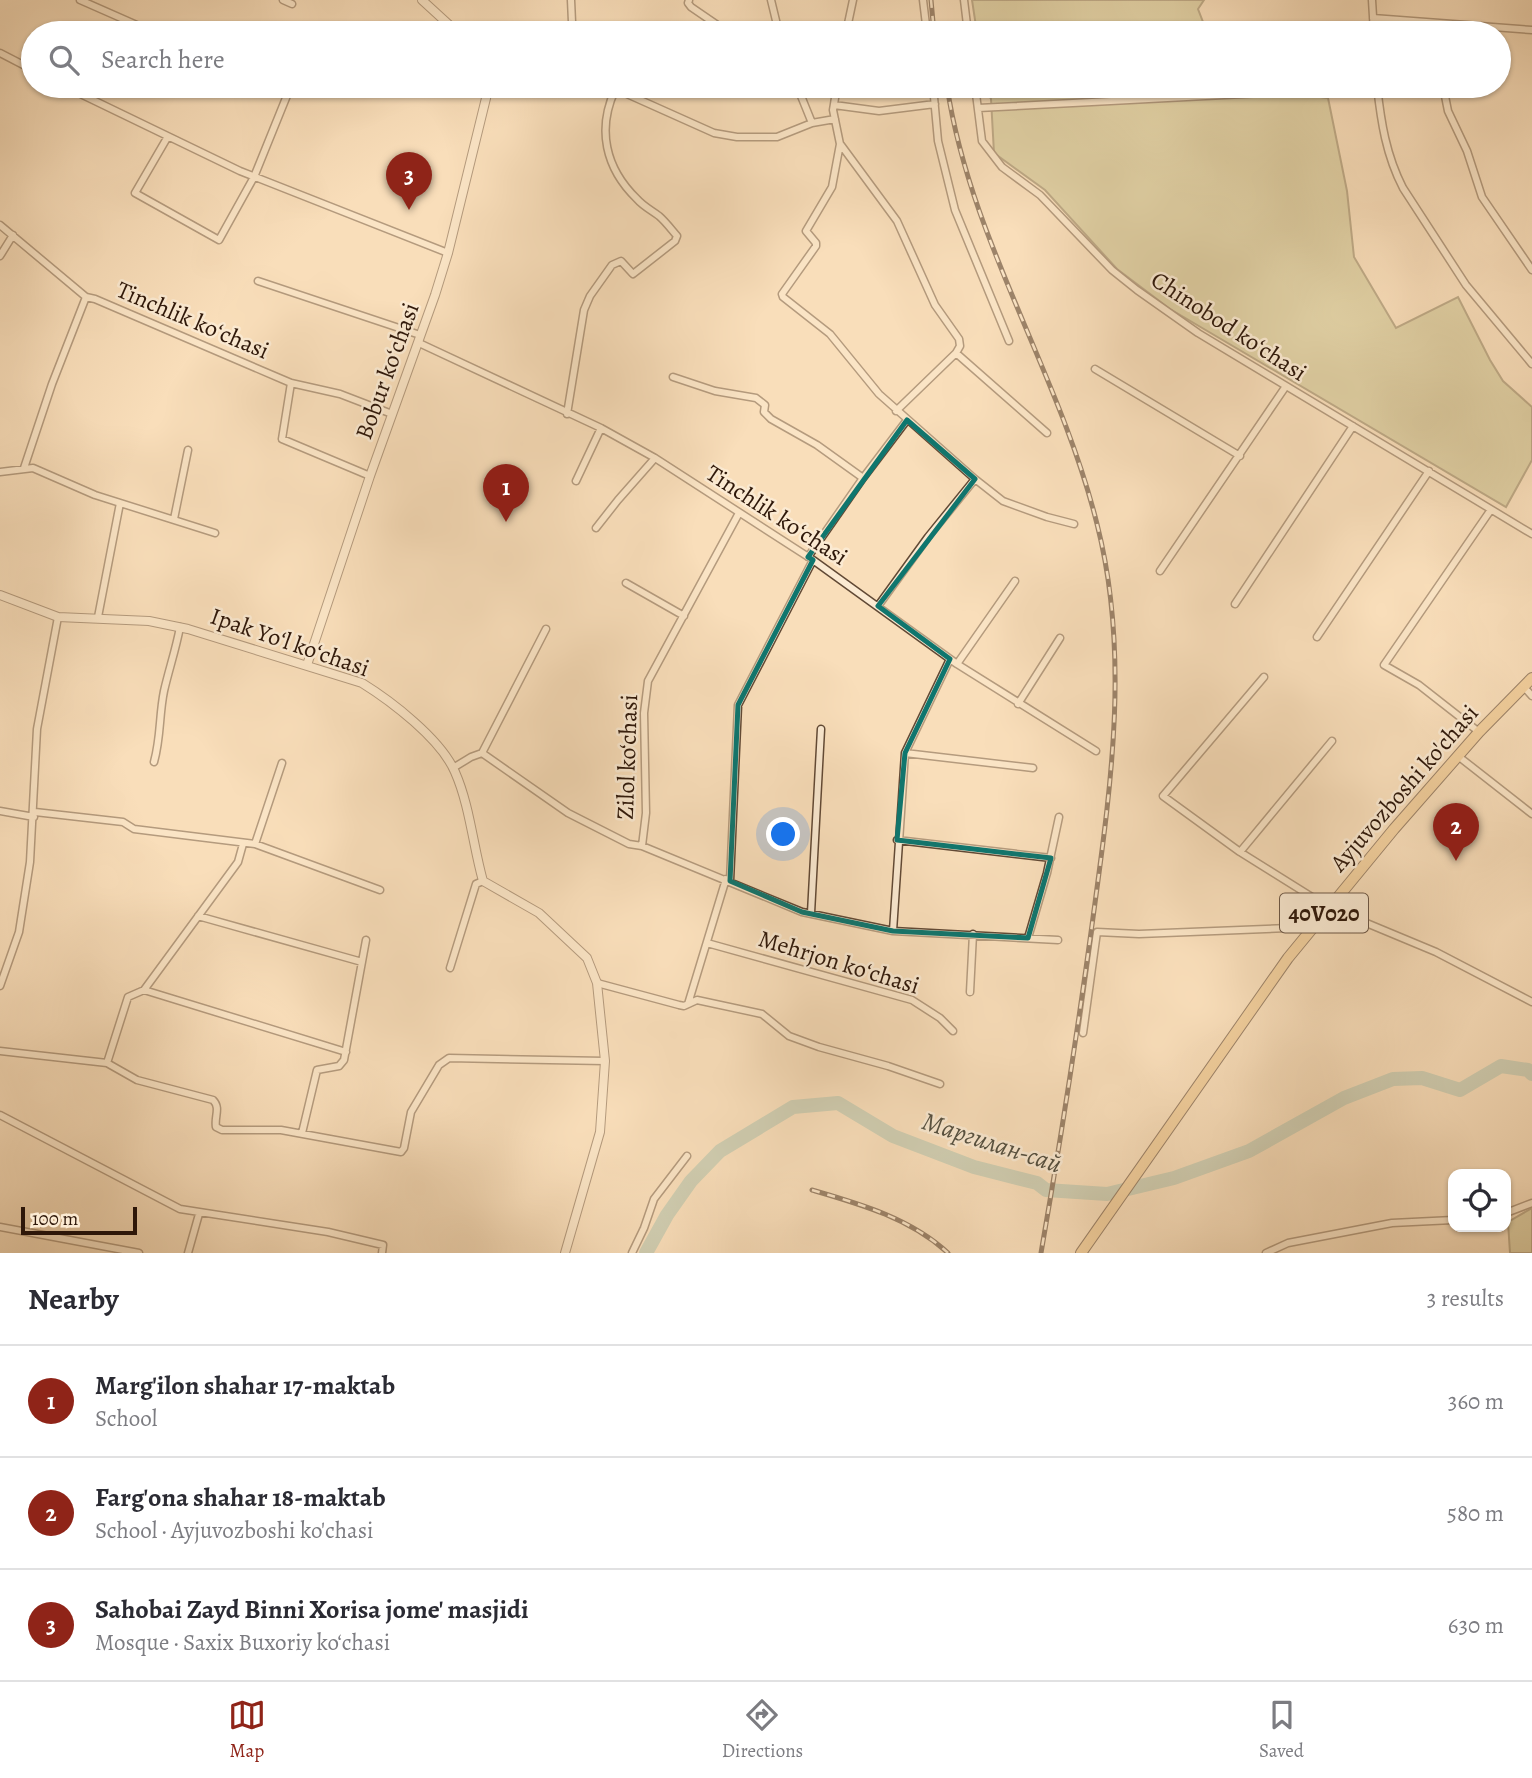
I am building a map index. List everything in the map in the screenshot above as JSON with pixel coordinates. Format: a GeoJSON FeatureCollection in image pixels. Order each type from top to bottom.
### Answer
{"type":"FeatureCollection","features":[{"type":"Feature","properties":{"kind":"main road","name":"Ayjuvozboshi ko'chasi"},"geometry":{"type":"LineString","coordinates":[[1081,1253],[1087,1248],[1139,1167],[1328,907],[1479,732],[1532,678]]}},
{"type":"Feature","properties":{"kind":"street"},"geometry":{"type":"LineString","coordinates":[[80,0],[128,21]]}},
{"type":"Feature","properties":{"kind":"street"},"geometry":{"type":"LineString","coordinates":[[283,0],[292,4]]}},
{"type":"Feature","properties":{"kind":"street"},"geometry":{"type":"LineString","coordinates":[[422,0],[445,21]]}},
{"type":"Feature","properties":{"kind":"street"},"geometry":{"type":"LineString","coordinates":[[571,0],[572,21]]}},
{"type":"Feature","properties":{"kind":"street"},"geometry":{"type":"LineString","coordinates":[[689,0],[691,7],[711,21]]}},
{"type":"Feature","properties":{"kind":"street"},"geometry":{"type":"LineString","coordinates":[[771,0],[776,21]]}},
{"type":"Feature","properties":{"kind":"street"},"geometry":{"type":"LineString","coordinates":[[849,21],[853,0]]}},
{"type":"Feature","properties":{"kind":"street"},"geometry":{"type":"LineString","coordinates":[[923,0],[926,21]]}},
{"type":"Feature","properties":{"kind":"street"},"geometry":{"type":"LineString","coordinates":[[964,0],[967,21]]}},
{"type":"Feature","properties":{"kind":"street"},"geometry":{"type":"LineString","coordinates":[[1372,0],[1373,21]]}},
{"type":"Feature","properties":{"kind":"street"},"geometry":{"type":"LineString","coordinates":[[1373,18],[1408,21]]}},
{"type":"Feature","properties":{"kind":"street"},"geometry":{"type":"LineString","coordinates":[[1511,29],[1532,30]]}},
{"type":"Feature","properties":{"kind":"street"},"geometry":{"type":"LineString","coordinates":[[0,53],[21,64]]}},
{"type":"Feature","properties":{"kind":"street"},"geometry":{"type":"LineString","coordinates":[[88,98],[167,138],[254,177],[448,253]]}},
{"type":"Feature","properties":{"kind":"street"},"geometry":{"type":"LineString","coordinates":[[167,138],[135,193],[219,240],[254,177],[286,98]]}},
{"type":"Feature","properties":{"kind":"street","name":"Bobur koʻchasi"},"geometry":{"type":"LineString","coordinates":[[307,665],[448,253],[486,98]]}},
{"type":"Feature","properties":{"kind":"street"},"geometry":{"type":"LineString","coordinates":[[568,414],[579,330],[590,296],[612,265],[621,261],[634,274],[675,241],[677,236],[660,217],[634,197],[609,160],[606,144],[610,98]]}},
{"type":"Feature","properties":{"kind":"street"},"geometry":{"type":"LineString","coordinates":[[635,98],[715,133],[737,137],[777,137],[812,123],[835,119]]}},
{"type":"Feature","properties":{"kind":"street"},"geometry":{"type":"LineString","coordinates":[[802,98],[812,123]]}},
{"type":"Feature","properties":{"kind":"street"},"geometry":{"type":"LineString","coordinates":[[835,98],[835,119],[840,144],[832,187],[806,231],[816,246],[782,293],[783,297],[830,334],[878,394],[975,480],[1003,501],[1074,524]]}},
{"type":"Feature","properties":{"kind":"street"},"geometry":{"type":"LineString","coordinates":[[934,98],[938,141],[955,210],[1009,341]]}},
{"type":"Feature","properties":{"kind":"street","name":"Chinobod koʻchasi"},"geometry":{"type":"LineString","coordinates":[[977,98],[982,141],[1002,166],[1040,195],[1112,270],[1137,290],[1198,333],[1532,534]]}},
{"type":"Feature","properties":{"kind":"street"},"geometry":{"type":"LineString","coordinates":[[978,108],[1168,98]]}},
{"type":"Feature","properties":{"kind":"street"},"geometry":{"type":"LineString","coordinates":[[1379,98],[1385,140],[1394,171],[1403,188],[1466,285],[1532,364]]}},
{"type":"Feature","properties":{"kind":"street"},"geometry":{"type":"LineString","coordinates":[[1445,98],[1482,197],[1532,271]]}},
{"type":"Feature","properties":{"kind":"street"},"geometry":{"type":"LineString","coordinates":[[834,105],[880,111],[935,104]]}},
{"type":"Feature","properties":{"kind":"street"},"geometry":{"type":"LineString","coordinates":[[840,144],[897,220],[935,305],[959,339],[960,346],[956,353],[896,411]]}},
{"type":"Feature","properties":{"kind":"street","name":"Tinchlik koʻchasi"},"geometry":{"type":"LineString","coordinates":[[0,225],[86,297],[291,383],[340,394],[392,414]]}},
{"type":"Feature","properties":{"kind":"street"},"geometry":{"type":"LineString","coordinates":[[0,256],[13,235]]}},
{"type":"Feature","properties":{"kind":"street","name":"Tinchlik koʻchasi"},"geometry":{"type":"LineString","coordinates":[[258,281],[420,339],[601,428],[655,458],[811,559],[957,664],[1096,751]]}},
{"type":"Feature","properties":{"kind":"street"},"geometry":{"type":"LineString","coordinates":[[24,468],[86,297]]}},
{"type":"Feature","properties":{"kind":"street"},"geometry":{"type":"LineString","coordinates":[[956,353],[1047,433]]}},
{"type":"Feature","properties":{"kind":"street"},"geometry":{"type":"LineString","coordinates":[[1095,369],[1240,456]]}},
{"type":"Feature","properties":{"kind":"street"},"geometry":{"type":"LineString","coordinates":[[673,377],[715,391],[756,398],[765,405],[764,412],[771,419],[817,445],[863,478]]}},
{"type":"Feature","properties":{"kind":"street"},"geometry":{"type":"LineString","coordinates":[[291,383],[282,439],[370,476]]}},
{"type":"Feature","properties":{"kind":"street"},"geometry":{"type":"LineString","coordinates":[[1160,571],[1286,386]]}},
{"type":"Feature","properties":{"kind":"street"},"geometry":{"type":"LineString","coordinates":[[688,1004],[728,880],[738,705],[811,559],[863,478],[907,420]]}},
{"type":"Feature","properties":{"kind":"street"},"geometry":{"type":"LineString","coordinates":[[1235,604],[1353,426]]}},
{"type":"Feature","properties":{"kind":"street"},"geometry":{"type":"LineString","coordinates":[[576,481],[601,428]]}},
{"type":"Feature","properties":{"kind":"street"},"geometry":{"type":"LineString","coordinates":[[174,519],[188,450]]}},
{"type":"Feature","properties":{"kind":"street"},"geometry":{"type":"LineString","coordinates":[[596,528],[655,458]]}},
{"type":"Feature","properties":{"kind":"street"},"geometry":{"type":"LineString","coordinates":[[0,472],[33,468],[72,486],[215,533]]}},
{"type":"Feature","properties":{"kind":"street"},"geometry":{"type":"LineString","coordinates":[[1317,637],[1429,471]]}},
{"type":"Feature","properties":{"kind":"street"},"geometry":{"type":"LineString","coordinates":[[878,606],[928,537],[975,480]]}},
{"type":"Feature","properties":{"kind":"street"},"geometry":{"type":"LineString","coordinates":[[98,617],[120,503]]}},
{"type":"Feature","properties":{"kind":"street"},"geometry":{"type":"LineString","coordinates":[[1479,732],[1419,685],[1384,664],[1490,511]]}},
{"type":"Feature","properties":{"kind":"street","name":"Zilol ko‘chasi"},"geometry":{"type":"LineString","coordinates":[[739,513],[648,681],[644,713],[646,813],[642,846],[803,912],[893,931],[1058,940]]}},
{"type":"Feature","properties":{"kind":"street"},"geometry":{"type":"LineString","coordinates":[[957,664],[1015,581]]}},
{"type":"Feature","properties":{"kind":"street"},"geometry":{"type":"LineString","coordinates":[[626,583],[684,616]]}},
{"type":"Feature","properties":{"kind":"street","name":"Ipak Yoʻl koʻchasi"},"geometry":{"type":"LineString","coordinates":[[0,595],[58,617],[149,621],[180,627],[362,683],[408,715],[453,768],[461,788],[483,881]]}},
{"type":"Feature","properties":{"kind":"street"},"geometry":{"type":"LineString","coordinates":[[0,986],[19,932],[30,862],[37,729],[58,617]]}},
{"type":"Feature","properties":{"kind":"street"},"geometry":{"type":"LineString","coordinates":[[154,762],[160,739],[164,691],[174,662],[180,627]]}},
{"type":"Feature","properties":{"kind":"street"},"geometry":{"type":"LineString","coordinates":[[453,768],[482,753],[546,629]]}},
{"type":"Feature","properties":{"kind":"street"},"geometry":{"type":"LineString","coordinates":[[1018,704],[1060,638]]}},
{"type":"Feature","properties":{"kind":"street"},"geometry":{"type":"LineString","coordinates":[[893,931],[898,869],[897,840],[905,753],[950,659]]}},
{"type":"Feature","properties":{"kind":"street"},"geometry":{"type":"LineString","coordinates":[[1264,677],[1163,796],[1240,852],[1328,907],[1436,952],[1532,1002]]}},
{"type":"Feature","properties":{"kind":"street"},"geometry":{"type":"LineString","coordinates":[[1523,686],[1532,696]]}},
{"type":"Feature","properties":{"kind":"street"},"geometry":{"type":"LineString","coordinates":[[811,913],[821,729]]}},
{"type":"Feature","properties":{"kind":"street"},"geometry":{"type":"LineString","coordinates":[[1240,852],[1332,741]]}},
{"type":"Feature","properties":{"kind":"street"},"geometry":{"type":"LineString","coordinates":[[482,753],[568,813],[629,844],[642,846]]}},
{"type":"Feature","properties":{"kind":"street"},"geometry":{"type":"LineString","coordinates":[[905,753],[1033,768]]}},
{"type":"Feature","properties":{"kind":"street"},"geometry":{"type":"LineString","coordinates":[[1458,756],[1532,814]]}},
{"type":"Feature","properties":{"kind":"street"},"geometry":{"type":"LineString","coordinates":[[255,844],[282,763]]}},
{"type":"Feature","properties":{"kind":"street"},"geometry":{"type":"LineString","coordinates":[[0,810],[123,822],[134,829],[255,844],[380,890]]}},
{"type":"Feature","properties":{"kind":"street"},"geometry":{"type":"LineString","coordinates":[[1028,938],[1051,858],[1059,817]]}},
{"type":"Feature","properties":{"kind":"street"},"geometry":{"type":"LineString","coordinates":[[897,840],[1051,858]]}},
{"type":"Feature","properties":{"kind":"street"},"geometry":{"type":"LineString","coordinates":[[107,1063],[128,997],[144,990],[238,862],[243,844]]}},
{"type":"Feature","properties":{"kind":"street"},"geometry":{"type":"LineString","coordinates":[[450,968],[476,884],[483,881],[539,913],[587,958],[597,983],[605,1061],[600,1132],[565,1253]]}},
{"type":"Feature","properties":{"kind":"street"},"geometry":{"type":"LineString","coordinates":[[198,916],[362,962]]}},
{"type":"Feature","properties":{"kind":"street"},"geometry":{"type":"LineString","coordinates":[[1083,1033],[1097,932],[1139,934],[1313,927]]}},
{"type":"Feature","properties":{"kind":"street"},"geometry":{"type":"LineString","coordinates":[[970,992],[973,934]]}},
{"type":"Feature","properties":{"kind":"street"},"geometry":{"type":"LineString","coordinates":[[302,1133],[317,1070],[339,1066],[344,1060],[366,940]]}},
{"type":"Feature","properties":{"kind":"street","name":"Mehrjon koʻchasi"},"geometry":{"type":"LineString","coordinates":[[706,943],[912,1000],[940,1018],[953,1031]]}},
{"type":"Feature","properties":{"kind":"street"},"geometry":{"type":"LineString","coordinates":[[597,983],[679,1005],[697,1000],[762,1014],[789,1036],[940,1084]]}},
{"type":"Feature","properties":{"kind":"street"},"geometry":{"type":"LineString","coordinates":[[144,990],[345,1052]]}},
{"type":"Feature","properties":{"kind":"street"},"geometry":{"type":"LineString","coordinates":[[0,1051],[107,1063],[137,1080],[213,1100],[218,1110],[216,1127],[222,1130],[281,1130],[401,1152],[411,1112],[439,1065],[449,1058],[605,1061]]}},
{"type":"Feature","properties":{"kind":"street"},"geometry":{"type":"LineString","coordinates":[[0,1115],[180,1209],[328,1233],[383,1245],[382,1253]]}},
{"type":"Feature","properties":{"kind":"street"},"geometry":{"type":"LineString","coordinates":[[632,1253],[654,1199],[687,1156]]}},
{"type":"Feature","properties":{"kind":"street"},"geometry":{"type":"LineString","coordinates":[[1511,1211],[1532,1203]]}},
{"type":"Feature","properties":{"kind":"street"},"geometry":{"type":"LineString","coordinates":[[188,1253],[198,1214]]}},
{"type":"Feature","properties":{"kind":"street"},"geometry":{"type":"LineString","coordinates":[[1269,1253],[1288,1243],[1392,1223],[1448,1220]]}},
{"type":"Feature","properties":{"kind":"street"},"geometry":{"type":"LineString","coordinates":[[0,1227],[139,1253]]}},
{"type":"Feature","properties":{"kind":"highlighted area"},"geometry":{"type":"Polygon","coordinates":[[[907,420],[975,479],[878,606],[950,659],[905,753],[897,840],[1051,858],[1028,938],[893,931],[802,912],[730,881],[738,705],[813,560],[808,557],[907,420]]]}},
{"type":"Feature","properties":{"kind":"shaded area"},"geometry":{"type":"Polygon","coordinates":[[[972,0],[1204,0],[1198,9],[1203,21],[975,21],[972,0]]]}},
{"type":"Feature","properties":{"kind":"shaded area"},"geometry":{"type":"Polygon","coordinates":[[[1328,98],[1347,191],[1354,257],[1396,328],[1458,297],[1503,381],[1532,407],[1532,460],[1506,507],[1170,309],[1117,269],[1045,190],[994,153],[991,99],[1328,98]]]}},
{"type":"Feature","properties":{"kind":"shaded area"},"geometry":{"type":"Polygon","coordinates":[[[1532,1208],[1532,1253],[1510,1253],[1511,1220],[1532,1208]]]}},
{"type":"Feature","properties":{"kind":"waterway","name":"Маргилан-сай"},"geometry":{"type":"LineString","coordinates":[[646,1253],[667,1215],[691,1181],[720,1151],[793,1107],[838,1103],[893,1136],[974,1167],[1037,1183],[1046,1190],[1107,1194],[1174,1178],[1249,1151],[1344,1098],[1393,1079],[1422,1078],[1460,1090],[1501,1066],[1528,1070],[1532,1074]]}},
{"type":"Feature","properties":{"kind":"railway"},"geometry":{"type":"LineString","coordinates":[[931,0],[933,21]]}},
{"type":"Feature","properties":{"kind":"railway"},"geometry":{"type":"LineString","coordinates":[[950,98],[975,198],[1081,468],[1097,524],[1113,624],[1114,724],[1105,825],[1062,1130],[1041,1253]]}},
{"type":"Feature","properties":{"kind":"railway"},"geometry":{"type":"LineString","coordinates":[[812,1190],[901,1221],[948,1253]]}},
{"type":"Feature","properties":{"kind":"place","name":"Sahobai Zayd Binni Xorisa jome' masjidi"},"geometry":{"type":"Point","coordinates":[409,210]}},
{"type":"Feature","properties":{"kind":"place","name":"Marg'ilon shahar 17-maktab"},"geometry":{"type":"Point","coordinates":[506,522]}},
{"type":"Feature","properties":{"kind":"place","name":"Farg'ona shahar 18-maktab"},"geometry":{"type":"Point","coordinates":[1456,861]}}]}
